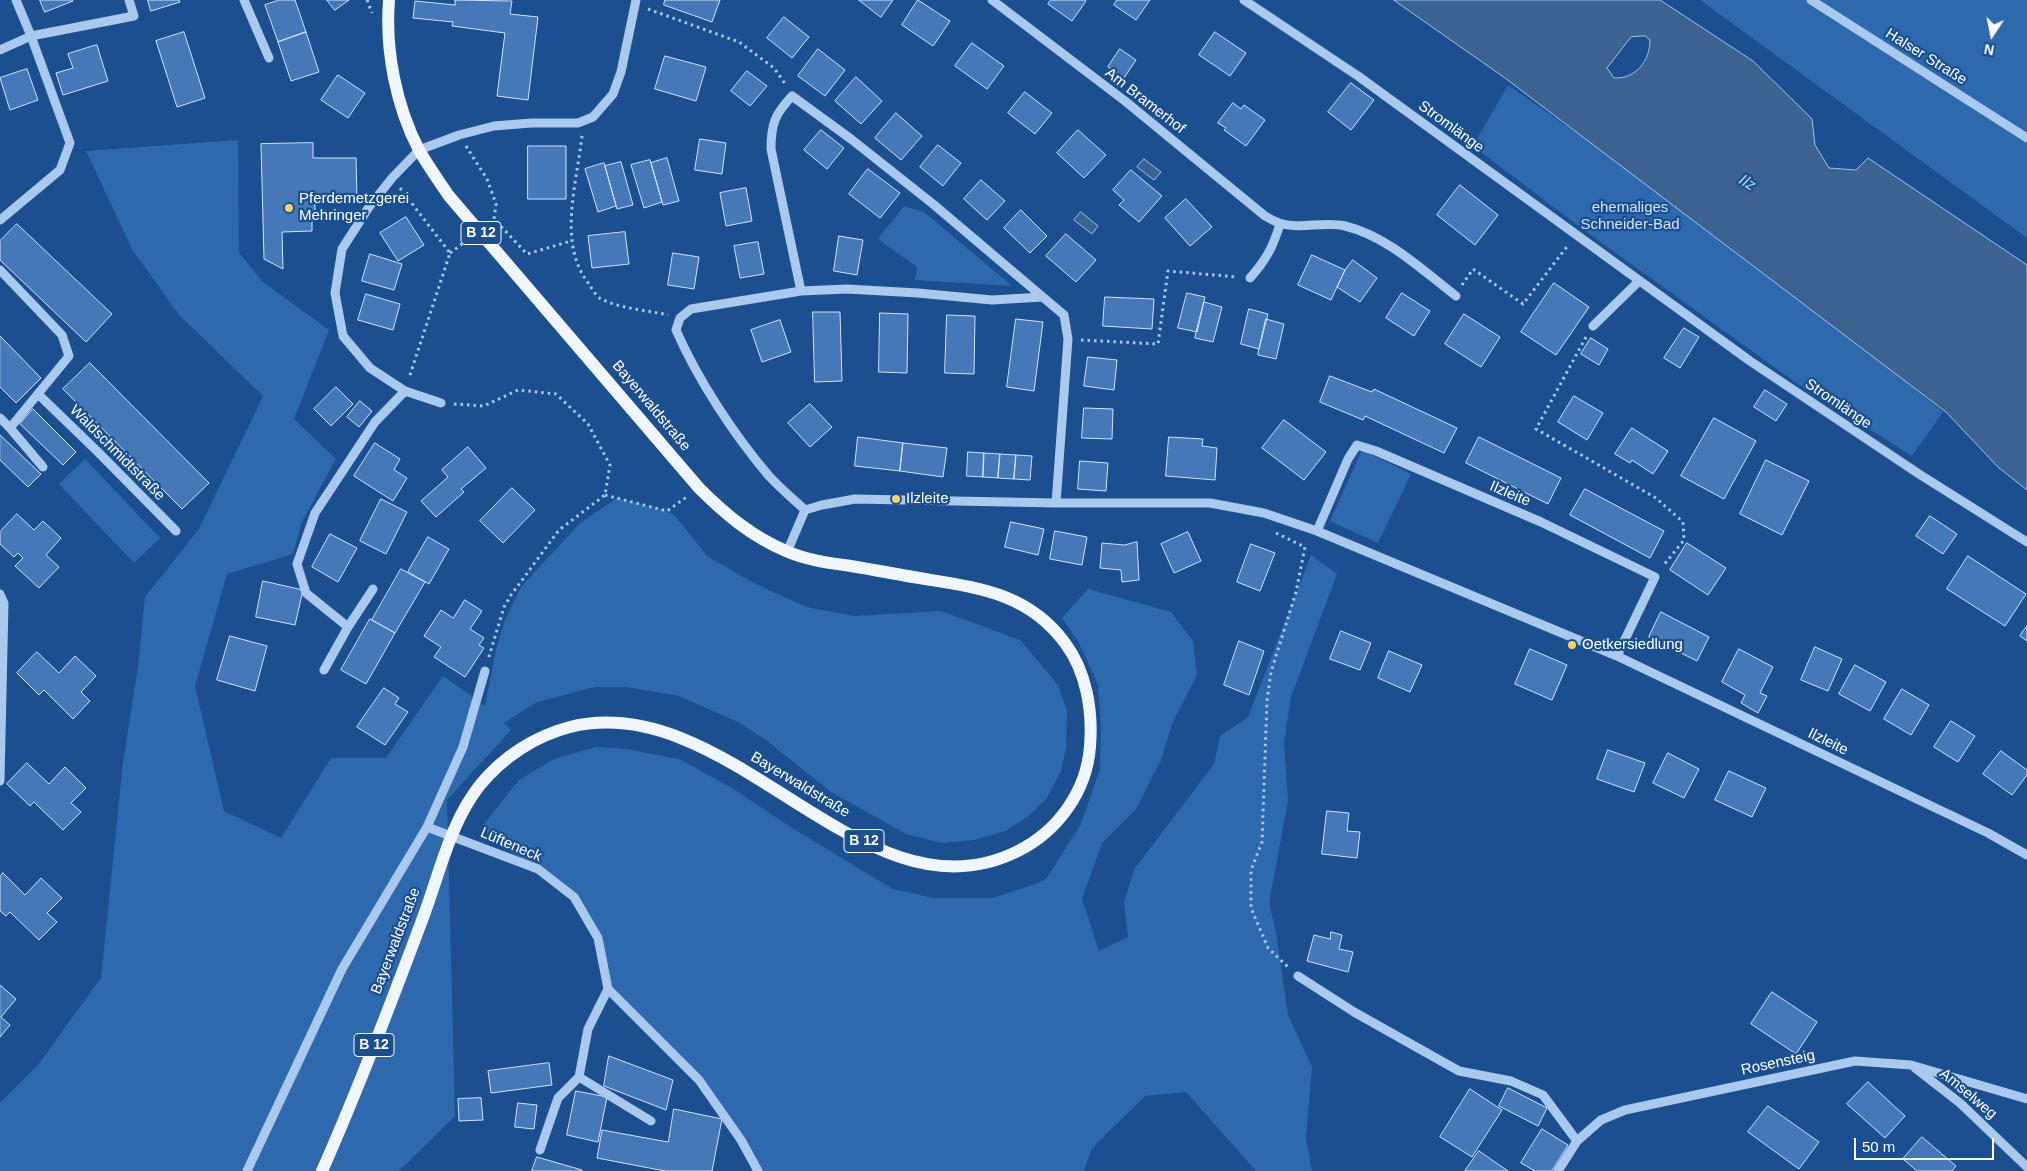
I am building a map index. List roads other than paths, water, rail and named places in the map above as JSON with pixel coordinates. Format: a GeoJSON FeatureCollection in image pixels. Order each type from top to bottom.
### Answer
{"type":"FeatureCollection","features":[{"type":"Feature","properties":{"kind":"main road","name":"Bayerwaldstraße"},"geometry":{"type":"LineString","coordinates":[[322,1171],[347,1116],[424,917],[452,835],[479,786],[514,753],[532,741],[554,731],[597,724],[640,725],[664,731],[752,774],[852,836],[885,851],[928,865],[969,866],[995,860],[1019,851],[1044,834],[1058,821],[1073,801],[1082,781],[1089,755],[1091,723],[1088,698],[1075,656],[1045,620],[1006,596],[976,587],[835,564],[788,552],[752,534],[737,523],[699,488],[449,196],[419,150],[403,112],[395,83],[388,32],[389,0]]}},
{"type":"Feature","properties":{"kind":"street"},"geometry":{"type":"LineString","coordinates":[[0,220],[60,170],[70,143],[16,0]]}},
{"type":"Feature","properties":{"kind":"street"},"geometry":{"type":"LineString","coordinates":[[0,50],[31,36],[134,16],[129,0]]}},
{"type":"Feature","properties":{"kind":"street"},"geometry":{"type":"LineString","coordinates":[[244,0],[269,58]]}},
{"type":"Feature","properties":{"kind":"street","name":"Am Bramerhof"},"geometry":{"type":"LineString","coordinates":[[992,0],[1125,102],[1265,216],[1280,224],[1343,226],[1364,232],[1384,242],[1456,296]]}},
{"type":"Feature","properties":{"kind":"street","name":"Stromlänge"},"geometry":{"type":"LineString","coordinates":[[1244,0],[1358,76],[1750,361],[1919,474],[2027,542]]}},
{"type":"Feature","properties":{"kind":"street","name":"Halser Straße"},"geometry":{"type":"LineString","coordinates":[[1810,0],[2027,138]]}},
{"type":"Feature","properties":{"kind":"street"},"geometry":{"type":"LineString","coordinates":[[441,404],[405,391],[370,368],[343,336],[335,293],[342,249],[369,207],[392,178],[419,150],[458,135],[494,126],[531,122],[578,123],[593,117],[613,94],[621,72],[635,1]]}},
{"type":"Feature","properties":{"kind":"street"},"geometry":{"type":"LineString","coordinates":[[801,291],[771,149],[771,129],[779,110],[792,96],[851,139],[918,192],[1064,315],[1068,339],[1056,503]]}},
{"type":"Feature","properties":{"kind":"street"},"geometry":{"type":"LineString","coordinates":[[1250,278],[1265,261],[1280,224]]}},
{"type":"Feature","properties":{"kind":"street"},"geometry":{"type":"LineString","coordinates":[[0,270],[62,336],[69,356],[10,428]]}},
{"type":"Feature","properties":{"kind":"street"},"geometry":{"type":"LineString","coordinates":[[1593,326],[1639,281]]}},
{"type":"Feature","properties":{"kind":"street"},"geometry":{"type":"LineString","coordinates":[[788,552],[805,510],[770,477],[737,435],[687,356],[676,330],[680,318],[691,309],[801,291],[847,289],[992,300],[1043,297]]}},
{"type":"Feature","properties":{"kind":"street"},"geometry":{"type":"LineString","coordinates":[[348,627],[306,592],[297,564],[315,513],[375,422],[405,391]]}},
{"type":"Feature","properties":{"kind":"street","name":"Waldschmidtstraße"},"geometry":{"type":"LineString","coordinates":[[38,394],[176,532]]}},
{"type":"Feature","properties":{"kind":"street"},"geometry":{"type":"LineString","coordinates":[[0,418],[43,467]]}},
{"type":"Feature","properties":{"kind":"street","name":"Ilzleite"},"geometry":{"type":"LineString","coordinates":[[1317,531],[1348,458],[1357,445],[1376,451],[1541,522],[1655,577],[1617,656]]}},
{"type":"Feature","properties":{"kind":"street","name":"Ilzleite"},"geometry":{"type":"LineString","coordinates":[[805,510],[855,498],[1056,503],[1210,503],[1264,513],[1317,531],[1617,656],[1988,833],[2027,855]]}},
{"type":"Feature","properties":{"kind":"street"},"geometry":{"type":"LineString","coordinates":[[324,670],[348,627],[373,589]]}},
{"type":"Feature","properties":{"kind":"street"},"geometry":{"type":"LineString","coordinates":[[0,594],[4,603],[0,781]]}},
{"type":"Feature","properties":{"kind":"street"},"geometry":{"type":"LineString","coordinates":[[247,1171],[342,969],[427,826],[463,747],[485,670]]}},
{"type":"Feature","properties":{"kind":"street","name":"Lüfteneck"},"geometry":{"type":"LineString","coordinates":[[427,826],[538,869],[574,898],[598,938],[608,989]]}},
{"type":"Feature","properties":{"kind":"street"},"geometry":{"type":"LineString","coordinates":[[1298,976],[1354,1012],[1459,1071],[1511,1081],[1543,1095],[1577,1141]]}},
{"type":"Feature","properties":{"kind":"street"},"geometry":{"type":"LineString","coordinates":[[540,1150],[558,1098],[579,1077],[588,1029],[608,989],[699,1080],[741,1140],[758,1171]]}},
{"type":"Feature","properties":{"kind":"street","name":"Rosensteig"},"geometry":{"type":"LineString","coordinates":[[1558,1171],[1577,1141],[1600,1120],[1625,1110],[1855,1061],[1911,1065],[2027,1099]]}},
{"type":"Feature","properties":{"kind":"street","name":"Amselweg"},"geometry":{"type":"LineString","coordinates":[[1911,1065],[1960,1103],[2027,1167]]}},
{"type":"Feature","properties":{"kind":"street"},"geometry":{"type":"LineString","coordinates":[[579,1077],[651,1121]]}},
{"type":"Feature","properties":{"kind":"water","name":"Ilz"},"geometry":{"type":"Polygon","coordinates":[[[1394,0],[1660,0],[1753,61],[1812,119],[1815,145],[1829,168],[1856,170],[1868,158],[2027,265],[2027,490],[1999,468],[1946,412],[1505,78],[1394,0]],[[1645,36],[1631,37],[1607,68],[1614,78],[1622,78],[1635,72],[1640,67],[1647,55],[1650,40],[1645,36]]]}},
{"type":"Feature","properties":{"kind":"water"},"geometry":{"type":"Polygon","coordinates":[[[1144,159],[1161,172],[1154,180],[1137,167],[1144,159]]]}},
{"type":"Feature","properties":{"kind":"water"},"geometry":{"type":"Polygon","coordinates":[[[1081,212],[1098,226],[1092,234],[1074,220],[1081,212]]]}},
{"type":"Feature","properties":{"kind":"place","name":"Pferdemetzgerei Mehringer"},"geometry":{"type":"Point","coordinates":[289,208]}},
{"type":"Feature","properties":{"kind":"place","name":"Ilzleite"},"geometry":{"type":"Point","coordinates":[896,499]}},
{"type":"Feature","properties":{"kind":"place","name":"Oetkersiedlung"},"geometry":{"type":"Point","coordinates":[1572,645]}},
{"type":"Feature","properties":{"kind":"park label","name":"ehemaliges Schneider-Bad"},"geometry":{"type":"Point","coordinates":[1630,216]}}]}
